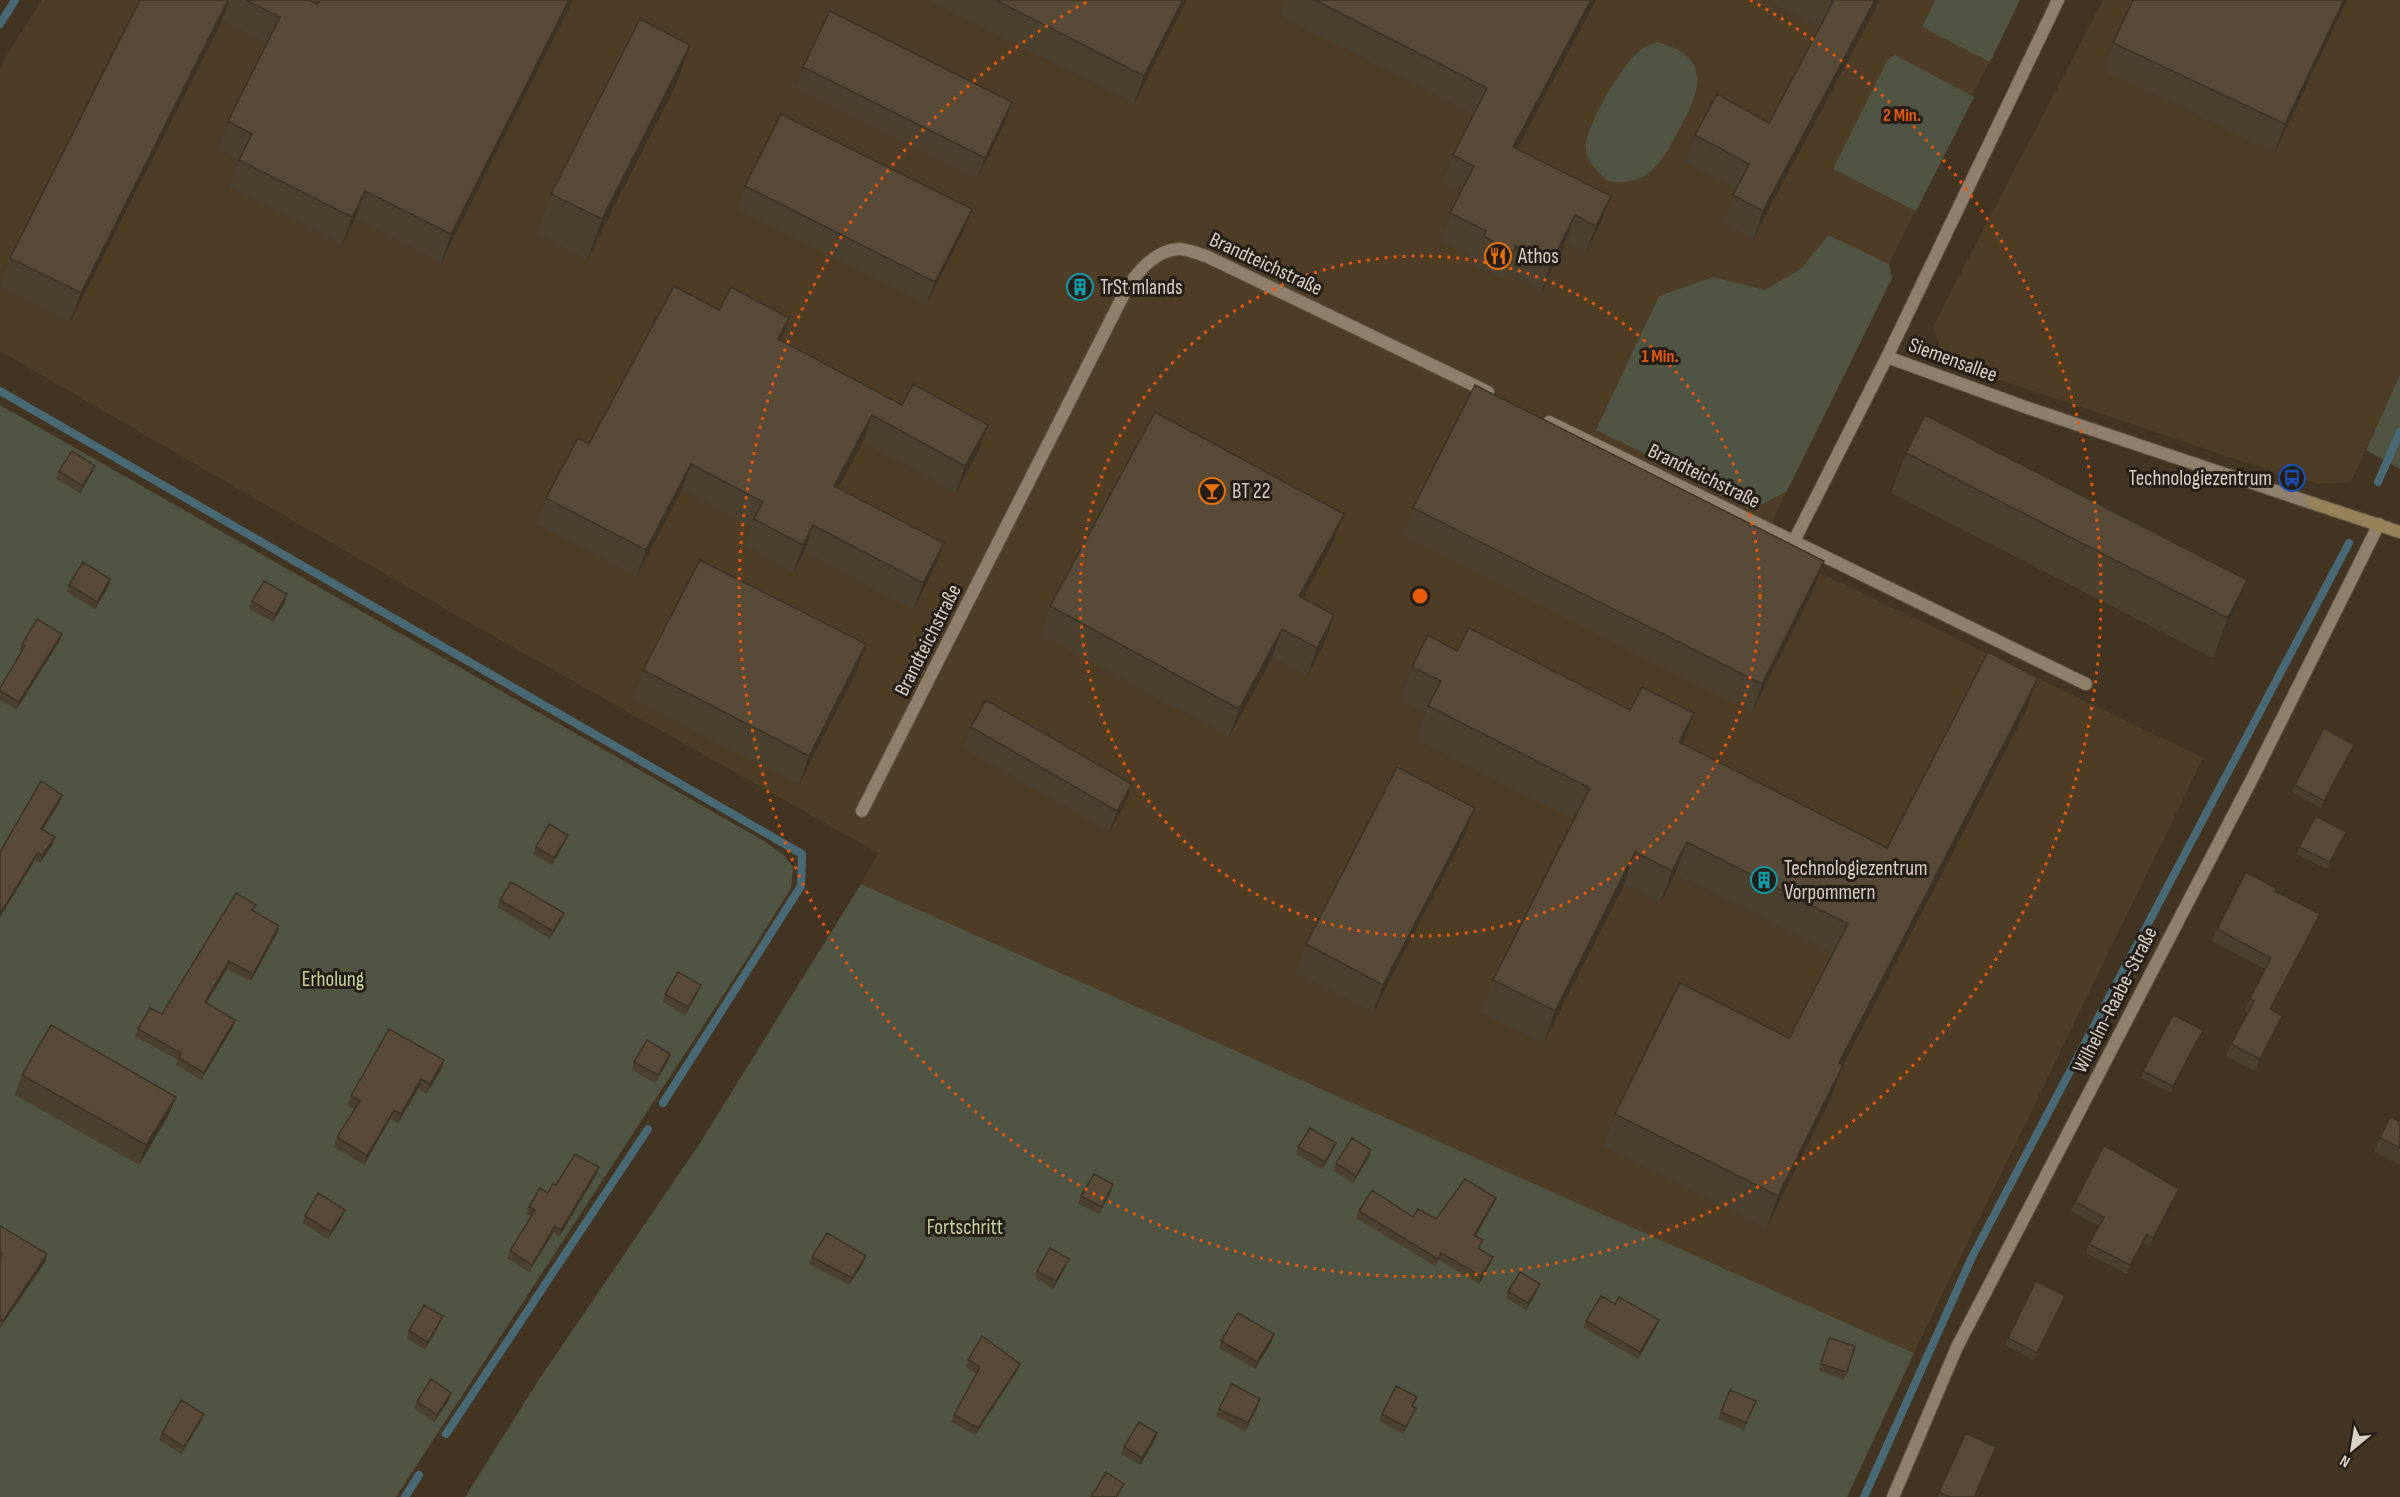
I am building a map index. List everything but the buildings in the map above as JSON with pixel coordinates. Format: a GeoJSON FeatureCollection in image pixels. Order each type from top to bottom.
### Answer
{"type":"FeatureCollection","features":[{"type":"Feature","properties":{"kind":"street","name":"Siemensallee"},"geometry":{"type":"LineString","coordinates":[[2058,0],[1887,357],[2028,408],[2379,524]]}},
{"type":"Feature","properties":{"kind":"street","name":"Brandteichstraße"},"geometry":{"type":"LineString","coordinates":[[862,811],[1127,288],[1138,271],[1157,255],[1180,248],[1206,256],[1501,399]]}},
{"type":"Feature","properties":{"kind":"street"},"geometry":{"type":"LineString","coordinates":[[1794,541],[1887,357]]}},
{"type":"Feature","properties":{"kind":"street","name":"Brandteichstraße"},"geometry":{"type":"LineString","coordinates":[[1532,414],[2086,684]]}},
{"type":"Feature","properties":{"kind":"street"},"geometry":{"type":"LineString","coordinates":[[2379,524],[2400,532]]}},
{"type":"Feature","properties":{"kind":"street","name":"Wilhelm-Raabe-Straße"},"geometry":{"type":"LineString","coordinates":[[1893,1497],[1957,1347],[2255,773],[2379,524]]}},
{"type":"Feature","properties":{"kind":"shaded area"},"geometry":{"type":"Polygon","coordinates":[[[42,0],[2020,0],[1889,264],[1892,278],[1761,544],[2203,758],[1914,1353],[861,884],[878,853],[463,619],[0,351],[0,66],[42,0]]]}},
{"type":"Feature","properties":{"kind":"shaded area"},"geometry":{"type":"Polygon","coordinates":[[[2103,0],[2400,0],[2400,375],[2351,482],[2319,484],[2244,462],[1965,368],[1941,351],[1933,326],[2103,0]]]}},
{"type":"Feature","properties":{"kind":"green space"},"geometry":{"type":"Polygon","coordinates":[[[1935,0],[2020,0],[1990,62],[1922,27],[1935,0]]]}},
{"type":"Feature","properties":{"kind":"green space"},"geometry":{"type":"Polygon","coordinates":[[[1656,42],[1675,48],[1687,56],[1695,66],[1697,78],[1692,104],[1666,154],[1647,175],[1631,181],[1608,181],[1589,160],[1586,149],[1588,133],[1624,68],[1641,50],[1656,42]]]}},
{"type":"Feature","properties":{"kind":"green space"},"geometry":{"type":"Polygon","coordinates":[[[1895,55],[1974,97],[1916,211],[1833,169],[1888,59],[1895,55]]]}},
{"type":"Feature","properties":{"kind":"green space"},"geometry":{"type":"Polygon","coordinates":[[[1828,235],[1889,264],[1892,278],[1787,491],[1763,504],[1734,497],[1596,430],[1659,296],[1713,277],[1765,290],[1802,268],[1828,235]]]}},
{"type":"Feature","properties":{"kind":"green space"},"geometry":{"type":"Polygon","coordinates":[[[2400,375],[2400,469],[2366,450],[2400,375]]]}},
{"type":"Feature","properties":{"kind":"green space","name":"Erholung"},"geometry":{"type":"Polygon","coordinates":[[[0,405],[764,841],[784,855],[793,867],[791,888],[748,957],[396,1497],[0,1497],[0,405]]]}},
{"type":"Feature","properties":{"kind":"green space","name":"Fortschritt"},"geometry":{"type":"Polygon","coordinates":[[[861,884],[1914,1353],[1847,1497],[465,1497],[540,1378],[700,1143],[861,884]]]}},
{"type":"Feature","properties":{"kind":"waterway"},"geometry":{"type":"LineString","coordinates":[[0,24],[15,0]]}},
{"type":"Feature","properties":{"kind":"waterway"},"geometry":{"type":"LineString","coordinates":[[0,391],[802,854],[801,886],[663,1103]]}},
{"type":"Feature","properties":{"kind":"waterway"},"geometry":{"type":"LineString","coordinates":[[2378,482],[2400,432]]}},
{"type":"Feature","properties":{"kind":"waterway"},"geometry":{"type":"LineString","coordinates":[[1864,1497],[1972,1257],[2349,543]]}},
{"type":"Feature","properties":{"kind":"waterway"},"geometry":{"type":"LineString","coordinates":[[446,1434],[648,1129]]}},
{"type":"Feature","properties":{"kind":"waterway"},"geometry":{"type":"LineString","coordinates":[[405,1497],[419,1475]]}},
{"type":"Feature","properties":{"kind":"place","name":"Athos"},"geometry":{"type":"Point","coordinates":[1498,256]}},
{"type":"Feature","properties":{"kind":"place","name":"TrSt mlands"},"geometry":{"type":"Point","coordinates":[1080,287]}},
{"type":"Feature","properties":{"kind":"place","name":"Technologiezentrum"},"geometry":{"type":"Point","coordinates":[2292,478]}},
{"type":"Feature","properties":{"kind":"place","name":"BT 22"},"geometry":{"type":"Point","coordinates":[1212,491]}},
{"type":"Feature","properties":{"kind":"place","name":"Technologiezentrum Vorpommern"},"geometry":{"type":"Point","coordinates":[1764,880]}}]}
